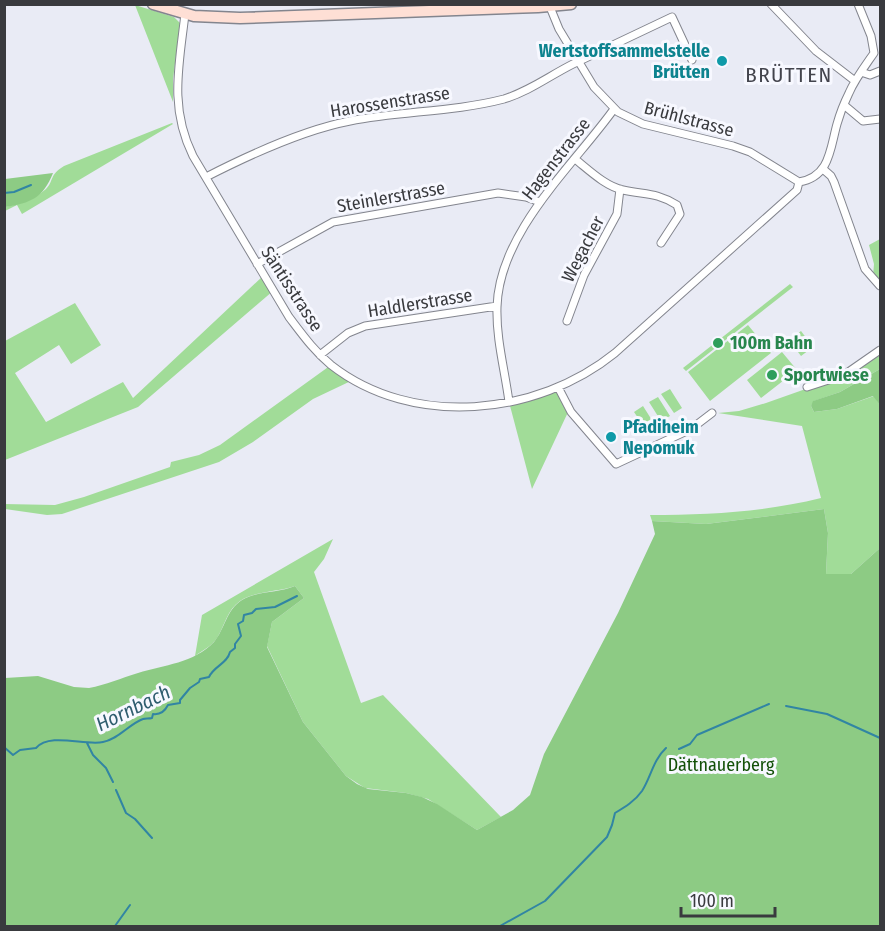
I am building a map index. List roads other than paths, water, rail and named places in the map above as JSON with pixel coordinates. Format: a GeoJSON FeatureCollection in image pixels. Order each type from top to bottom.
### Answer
{"type":"FeatureCollection","features":[{"type":"Feature","properties":{"kind":"street"},"geometry":{"type":"LineString","coordinates":[[153,4],[185,14],[240,18],[550,7],[571,4]]}},
{"type":"Feature","properties":{"kind":"street"},"geometry":{"type":"LineString","coordinates":[[771,4],[816,51],[855,81]]}},
{"type":"Feature","properties":{"kind":"street"},"geometry":{"type":"LineString","coordinates":[[858,4],[877,49],[855,81],[844,105],[836,127],[831,153],[823,169],[834,182],[866,269],[879,285]]}},
{"type":"Feature","properties":{"kind":"street","name":"Brühlstrasse"},"geometry":{"type":"LineString","coordinates":[[550,7],[559,29],[594,87],[614,109],[635,122],[750,152],[799,182]]}},
{"type":"Feature","properties":{"kind":"street","name":"Säntisstrasse"},"geometry":{"type":"LineString","coordinates":[[185,14],[177,78],[177,104],[184,135],[193,156],[289,317],[320,355],[353,380],[381,393],[408,401],[430,405],[461,406],[509,402],[532,397],[558,387],[599,366],[797,190],[799,182],[811,179],[823,169]]}},
{"type":"Feature","properties":{"kind":"street","name":"Harossenstrasse"},"geometry":{"type":"LineString","coordinates":[[206,177],[238,161],[333,125],[363,118],[486,103],[509,97],[535,87],[579,62],[672,17],[692,60]]}},
{"type":"Feature","properties":{"kind":"street"},"geometry":{"type":"LineString","coordinates":[[861,72],[868,75],[880,71]]}},
{"type":"Feature","properties":{"kind":"street"},"geometry":{"type":"LineString","coordinates":[[844,105],[863,121],[880,119]]}},
{"type":"Feature","properties":{"kind":"street","name":"Hagenstrasse"},"geometry":{"type":"LineString","coordinates":[[509,402],[499,338],[497,306],[503,269],[549,188],[614,109]]}},
{"type":"Feature","properties":{"kind":"street"},"geometry":{"type":"LineString","coordinates":[[575,159],[597,176],[620,189],[657,195],[677,205],[680,214],[661,243]]}},
{"type":"Feature","properties":{"kind":"street","name":"Wegacher"},"geometry":{"type":"LineString","coordinates":[[567,321],[584,275],[617,214],[620,189]]}},
{"type":"Feature","properties":{"kind":"street","name":"Steinlerstrasse"},"geometry":{"type":"LineString","coordinates":[[257,264],[333,222],[498,194],[526,197],[540,202]]}},
{"type":"Feature","properties":{"kind":"street","name":"Haldlerstrasse"},"geometry":{"type":"LineString","coordinates":[[320,355],[348,333],[365,326],[497,306]]}},
{"type":"Feature","properties":{"kind":"street"},"geometry":{"type":"LineString","coordinates":[[807,387],[844,375],[880,350]]}},
{"type":"Feature","properties":{"kind":"street"},"geometry":{"type":"LineString","coordinates":[[558,387],[569,410],[616,464],[685,432],[712,413]]}},
{"type":"Feature","properties":{"kind":"waterway"},"geometry":{"type":"LineString","coordinates":[[4,193],[14,192],[31,185]]}},
{"type":"Feature","properties":{"kind":"waterway","name":"Hornbach"},"geometry":{"type":"LineString","coordinates":[[4,747],[13,755],[20,750],[36,748],[50,741],[96,743],[114,738],[138,721],[152,718],[153,714],[162,712],[168,705],[180,703],[180,700],[200,679],[209,677],[235,648],[241,636],[238,624],[243,621],[244,615],[256,609],[275,607],[297,596]]}},
{"type":"Feature","properties":{"kind":"waterway"},"geometry":{"type":"LineString","coordinates":[[679,749],[690,744],[697,735],[769,704]]}},
{"type":"Feature","properties":{"kind":"waterway"},"geometry":{"type":"LineString","coordinates":[[786,706],[827,714],[880,738]]}},
{"type":"Feature","properties":{"kind":"waterway"},"geometry":{"type":"LineString","coordinates":[[87,743],[93,755],[106,768],[113,782]]}},
{"type":"Feature","properties":{"kind":"waterway"},"geometry":{"type":"LineString","coordinates":[[500,926],[545,901],[607,837],[615,813],[639,795],[658,758],[666,748]]}},
{"type":"Feature","properties":{"kind":"waterway"},"geometry":{"type":"LineString","coordinates":[[116,790],[126,813],[135,819],[152,838]]}},
{"type":"Feature","properties":{"kind":"waterway"},"geometry":{"type":"LineString","coordinates":[[115,926],[130,905]]}},
{"type":"Feature","properties":{"kind":"place","name":"Wertstoffsammelstelle Brütten"},"geometry":{"type":"Point","coordinates":[722,61]}},
{"type":"Feature","properties":{"kind":"place","name":"100m Bahn"},"geometry":{"type":"Point","coordinates":[718,343]}},
{"type":"Feature","properties":{"kind":"place","name":"Sportwiese"},"geometry":{"type":"Point","coordinates":[772,375]}},
{"type":"Feature","properties":{"kind":"place","name":"Pfadiheim Nepomuk"},"geometry":{"type":"Point","coordinates":[611,437]}},
{"type":"Feature","properties":{"kind":"district","name":"BRÜTTEN"},"geometry":{"type":"Point","coordinates":[789,75]}},
{"type":"Feature","properties":{"kind":"park label","name":"Dättnauerberg"},"geometry":{"type":"Point","coordinates":[721,765]}}]}
